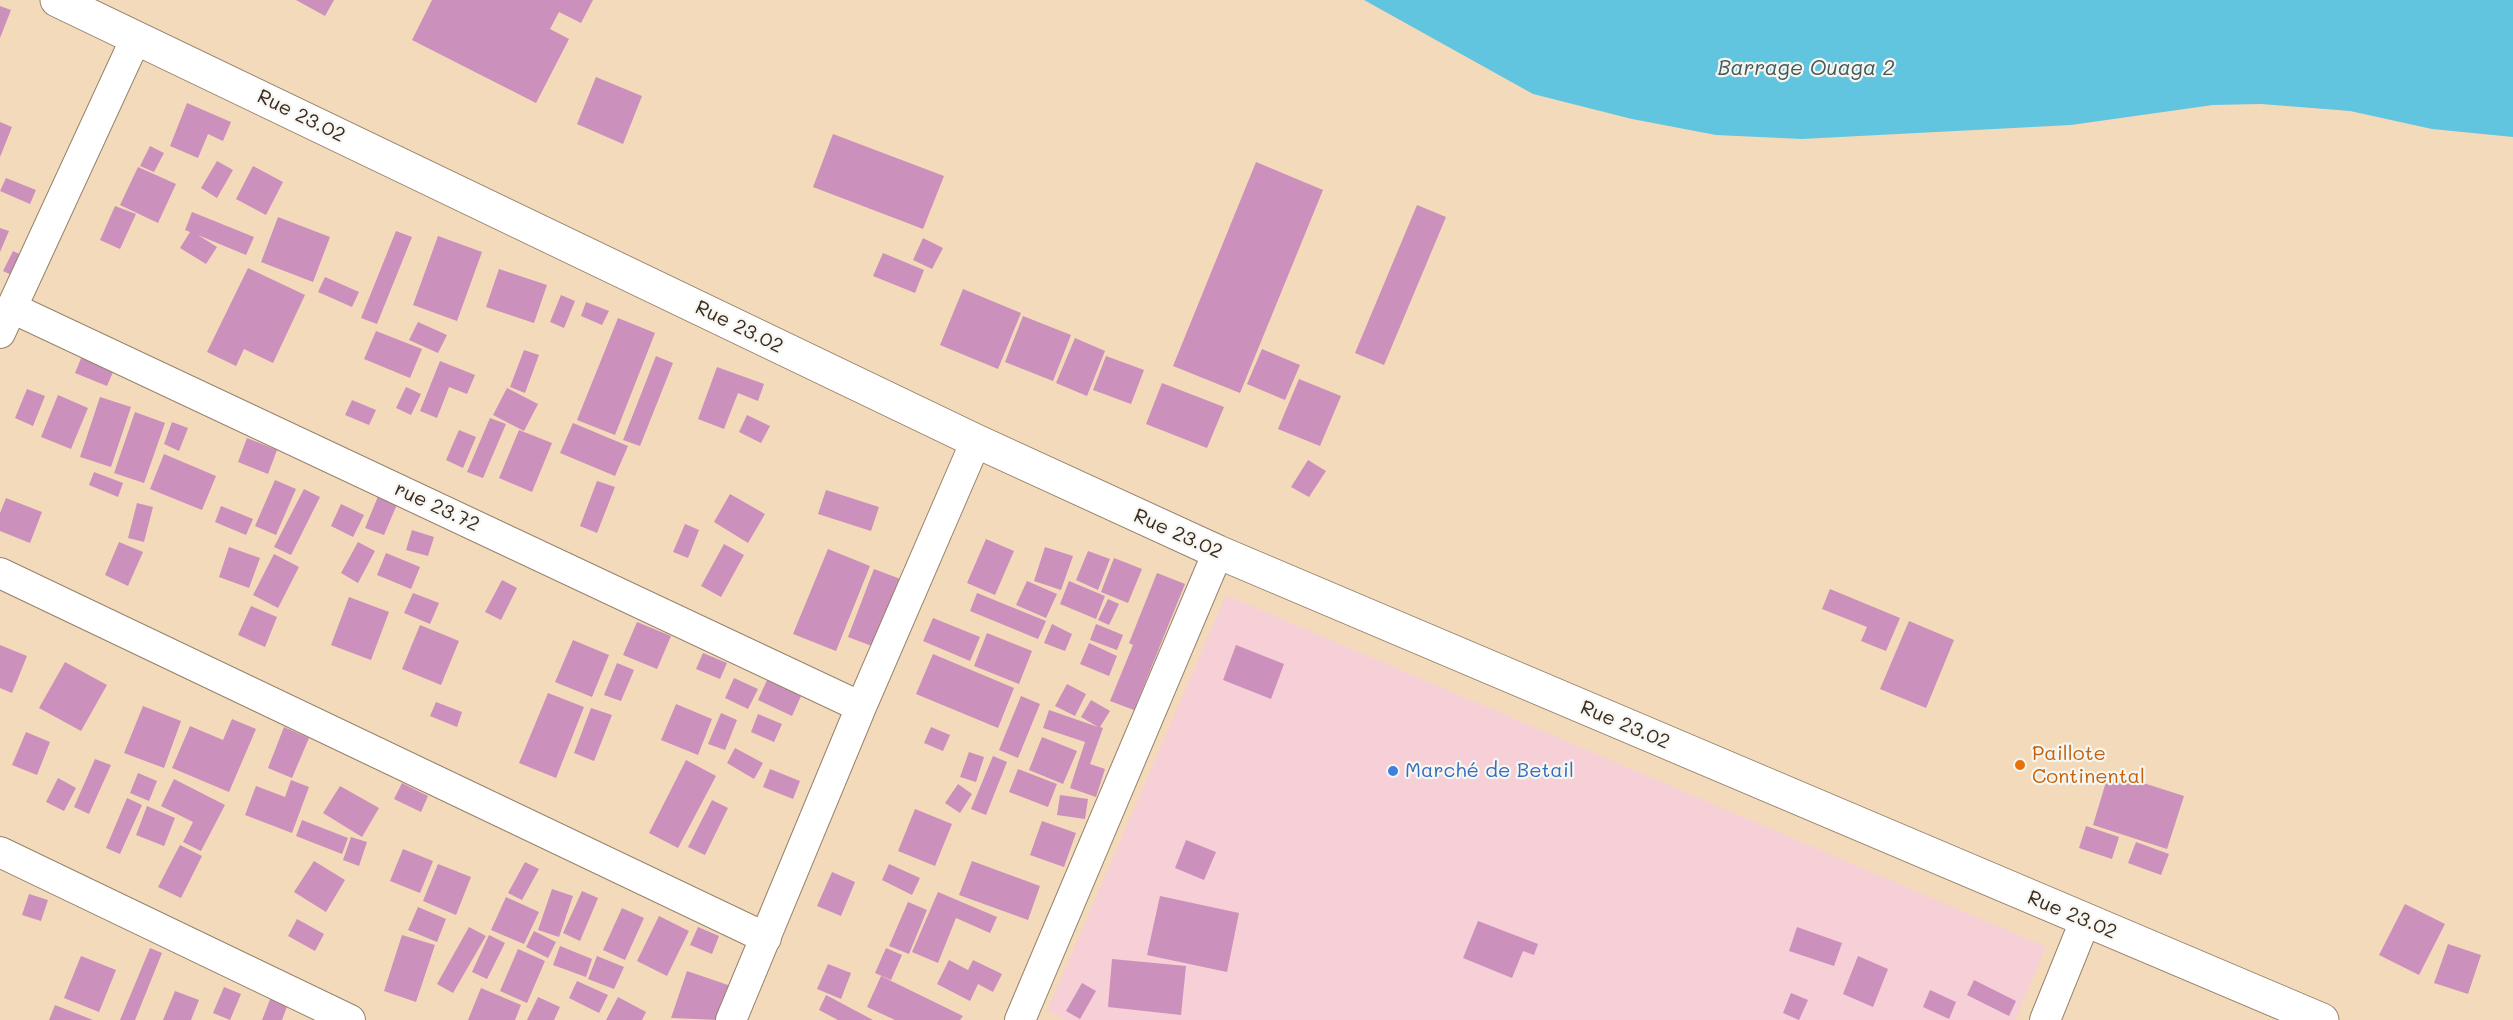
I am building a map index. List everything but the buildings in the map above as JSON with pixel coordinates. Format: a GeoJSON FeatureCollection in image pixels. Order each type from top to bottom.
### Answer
{"type":"FeatureCollection","features":[{"type":"Feature","properties":{"kind":"street","name":"Rue 23.02"},"geometry":{"type":"LineString","coordinates":[[57,0],[976,441],[1218,552],[2322,1020]]}},
{"type":"Feature","properties":{"kind":"street"},"geometry":{"type":"LineString","coordinates":[[6,320],[136,38]]}},
{"type":"Feature","properties":{"kind":"street","name":"rue 23.72"},"geometry":{"type":"LineString","coordinates":[[6,320],[861,707]]}},
{"type":"Feature","properties":{"kind":"street"},"geometry":{"type":"LineString","coordinates":[[731,1020],[861,707],[976,441]]}},
{"type":"Feature","properties":{"kind":"street"},"geometry":{"type":"LineString","coordinates":[[1020,1020],[1218,552]]}},
{"type":"Feature","properties":{"kind":"street"},"geometry":{"type":"LineString","coordinates":[[0,573],[766,938]]}},
{"type":"Feature","properties":{"kind":"street"},"geometry":{"type":"LineString","coordinates":[[0,852],[350,1020]]}},
{"type":"Feature","properties":{"kind":"street"},"geometry":{"type":"LineString","coordinates":[[2045,1020],[2085,921]]}},
{"type":"Feature","properties":{"kind":"shaded area","name":"Marché de Betail"},"geometry":{"type":"Polygon","coordinates":[[[1226,595],[2046,947],[2015,1020],[1067,1020],[1047,1011],[1226,595]]]}},
{"type":"Feature","properties":{"kind":"water","name":"Barrage Ouaga 2"},"geometry":{"type":"Polygon","coordinates":[[[1364,0],[2513,0],[2513,137],[2432,129],[2350,111],[2261,104],[2213,105],[2071,125],[1802,139],[1716,135],[1632,119],[1533,94],[1364,0]]]}},
{"type":"Feature","properties":{"kind":"place","name":"Paillote Continental"},"geometry":{"type":"Point","coordinates":[2020,765]}},
{"type":"Feature","properties":{"kind":"place","name":"Marché de Betail"},"geometry":{"type":"Point","coordinates":[1393,771]}}]}
